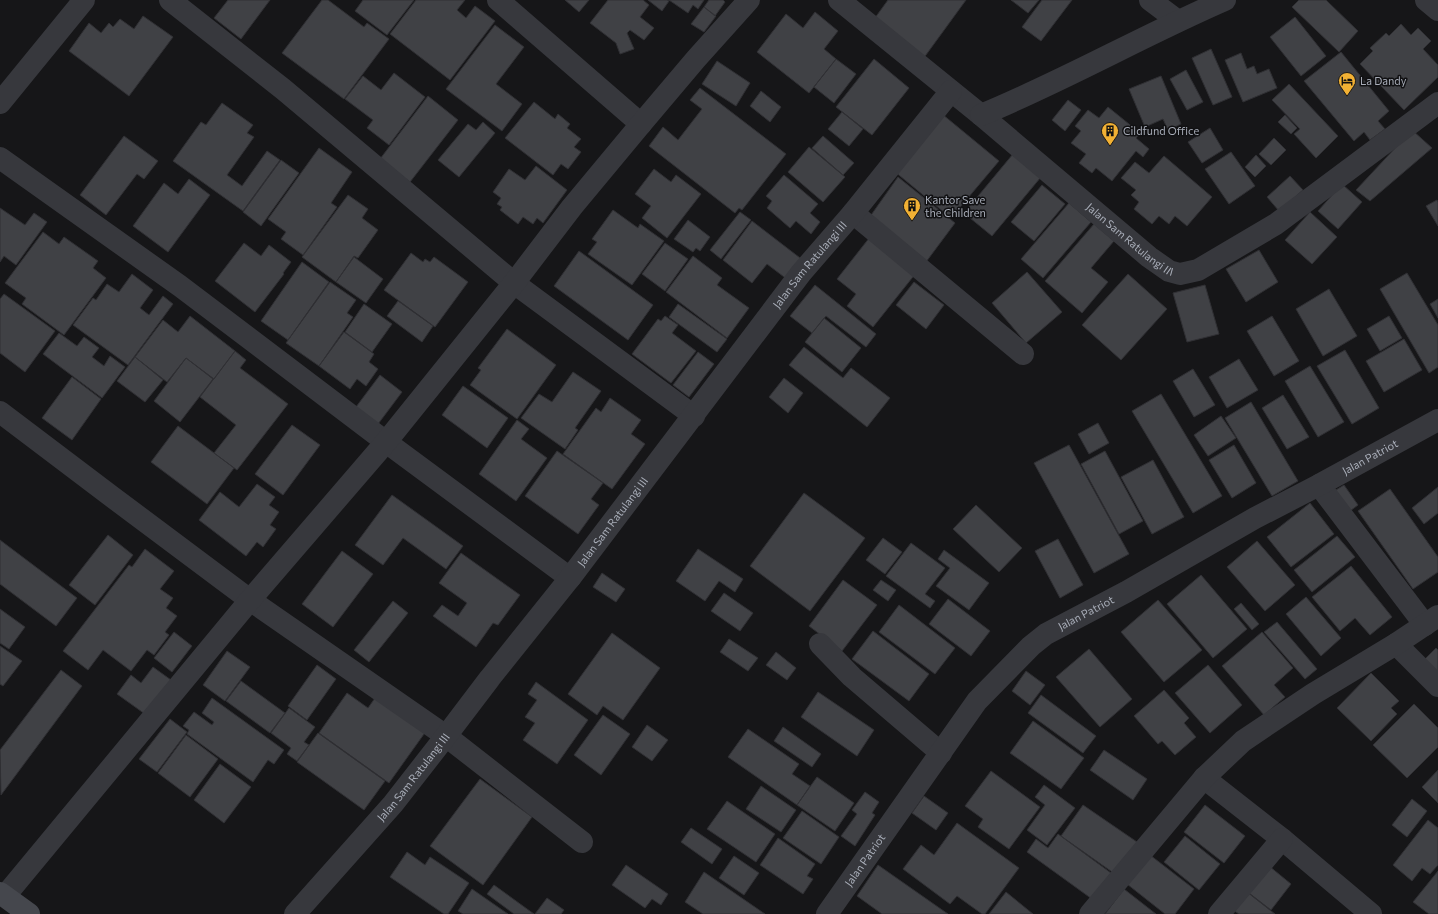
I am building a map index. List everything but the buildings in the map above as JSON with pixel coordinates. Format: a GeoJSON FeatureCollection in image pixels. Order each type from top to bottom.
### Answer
{"type":"FeatureCollection","features":[{"type":"Feature","properties":{"kind":"main road"},"geometry":{"type":"LineString","coordinates":[[2,894],[29,914]]}},
{"type":"Feature","properties":{"kind":"street"},"geometry":{"type":"LineString","coordinates":[[0,103],[84,0]]}},
{"type":"Feature","properties":{"kind":"street"},"geometry":{"type":"LineString","coordinates":[[170,0],[283,89],[514,283],[694,416]]}},
{"type":"Feature","properties":{"kind":"street"},"geometry":{"type":"LineString","coordinates":[[498,0],[641,124]]}},
{"type":"Feature","properties":{"kind":"street"},"geometry":{"type":"LineString","coordinates":[[2,894],[250,600],[386,442],[514,283],[572,207],[696,59],[749,0]]}},
{"type":"Feature","properties":{"kind":"street"},"geometry":{"type":"LineString","coordinates":[[839,0],[951,91]]}},
{"type":"Feature","properties":{"kind":"street"},"geometry":{"type":"LineString","coordinates":[[1150,0],[1178,21]]}},
{"type":"Feature","properties":{"kind":"street"},"geometry":{"type":"LineString","coordinates":[[981,115],[1025,97],[1178,21],[1225,0]]}},
{"type":"Feature","properties":{"kind":"street"},"geometry":{"type":"LineString","coordinates":[[1426,0],[1438,10]]}},
{"type":"Feature","properties":{"kind":"street","name":"Jalan Sam Ratulangi III"},"geometry":{"type":"LineString","coordinates":[[295,914],[393,804],[490,678],[570,578],[801,273],[853,213],[951,91],[1148,257],[1169,271],[1180,274],[1198,270],[1276,224],[1438,103]]}},
{"type":"Feature","properties":{"kind":"street"},"geometry":{"type":"LineString","coordinates":[[0,158],[180,286],[386,442],[570,578]]}},
{"type":"Feature","properties":{"kind":"street"},"geometry":{"type":"LineString","coordinates":[[853,213],[1023,354]]}},
{"type":"Feature","properties":{"kind":"street"},"geometry":{"type":"LineString","coordinates":[[0,412],[250,600],[446,736],[582,842]]}},
{"type":"Feature","properties":{"kind":"street","name":"Jalan Patriot"},"geometry":{"type":"LineString","coordinates":[[827,914],[978,701],[1031,646],[1046,634],[1126,592],[1255,518],[1438,420]]}},
{"type":"Feature","properties":{"kind":"street"},"geometry":{"type":"LineString","coordinates":[[1090,914],[1204,778],[1243,741],[1313,694],[1396,644],[1432,620],[1319,485]]}},
{"type":"Feature","properties":{"kind":"street"},"geometry":{"type":"LineString","coordinates":[[820,644],[852,677],[941,753]]}},
{"type":"Feature","properties":{"kind":"street"},"geometry":{"type":"LineString","coordinates":[[1396,644],[1438,686]]}},
{"type":"Feature","properties":{"kind":"street"},"geometry":{"type":"LineString","coordinates":[[1204,778],[1282,839],[1371,914]]}},
{"type":"Feature","properties":{"kind":"street"},"geometry":{"type":"LineString","coordinates":[[1219,914],[1282,839]]}},
{"type":"Feature","properties":{"kind":"place","name":"La Dandy"},"geometry":{"type":"Point","coordinates":[1347,96]}},
{"type":"Feature","properties":{"kind":"place","name":"Cildfund Office"},"geometry":{"type":"Point","coordinates":[1110,146]}},
{"type":"Feature","properties":{"kind":"place","name":"Kantor Save the Children"},"geometry":{"type":"Point","coordinates":[912,221]}}]}
